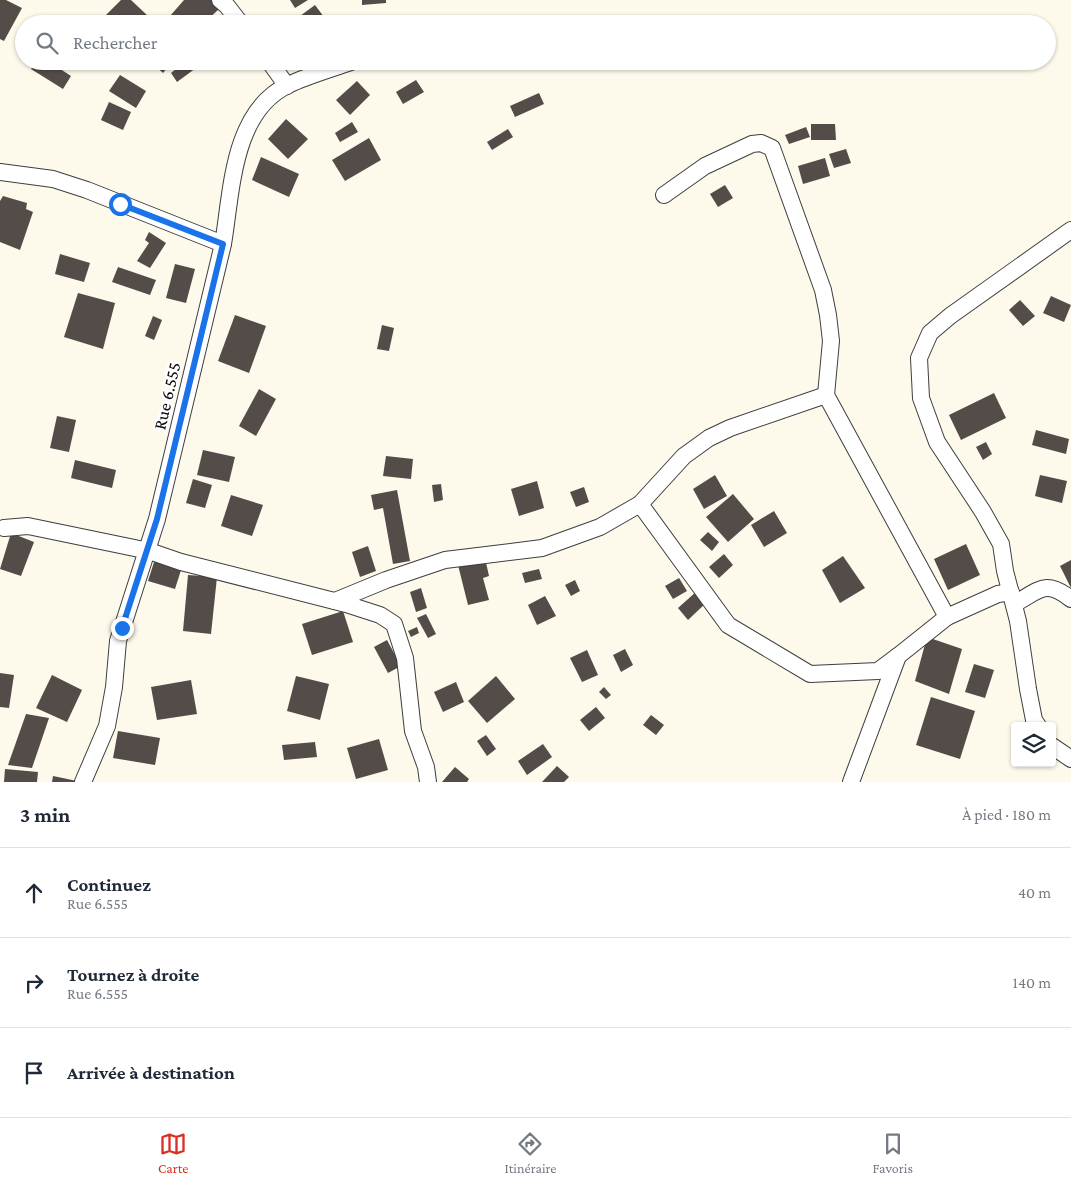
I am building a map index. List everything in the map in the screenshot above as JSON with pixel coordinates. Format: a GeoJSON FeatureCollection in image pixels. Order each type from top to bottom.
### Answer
{"type":"FeatureCollection","features":[{"type":"Feature","properties":{"kind":"street"},"geometry":{"type":"LineString","coordinates":[[220,0],[234,15]]}},
{"type":"Feature","properties":{"kind":"street"},"geometry":{"type":"LineString","coordinates":[[275,70],[287,86]]}},
{"type":"Feature","properties":{"kind":"street","name":"Rue 6.555"},"geometry":{"type":"LineString","coordinates":[[83,782],[107,726],[114,686],[118,641],[149,550],[169,474],[223,244],[241,140],[258,108],[287,86],[329,70]]}},
{"type":"Feature","properties":{"kind":"street"},"geometry":{"type":"LineString","coordinates":[[664,195],[705,166],[752,144],[761,143],[772,148],[823,290],[831,342],[826,395],[948,617]]}},
{"type":"Feature","properties":{"kind":"street"},"geometry":{"type":"LineString","coordinates":[[0,172],[53,180],[87,190],[223,244]]}},
{"type":"Feature","properties":{"kind":"street"},"geometry":{"type":"LineString","coordinates":[[1035,722],[1013,598],[1005,571],[1001,544],[983,512],[936,442],[921,398],[919,358],[930,334],[950,316],[1071,230]]}},
{"type":"Feature","properties":{"kind":"street"},"geometry":{"type":"LineString","coordinates":[[335,601],[386,580],[445,560],[542,548],[600,526],[640,504],[684,456],[709,438],[730,428],[826,395]]}},
{"type":"Feature","properties":{"kind":"street"},"geometry":{"type":"LineString","coordinates":[[640,504],[728,625],[810,674],[878,671],[948,617],[998,594],[1013,598],[1051,587],[1058,589],[1071,599]]}},
{"type":"Feature","properties":{"kind":"street"},"geometry":{"type":"LineString","coordinates":[[4,528],[28,526],[149,550],[222,573],[335,601],[380,615],[394,624],[405,658],[413,731],[426,767],[428,782]]}},
{"type":"Feature","properties":{"kind":"street"},"geometry":{"type":"LineString","coordinates":[[851,782],[898,656]]}},
{"type":"Feature","properties":{"kind":"street"},"geometry":{"type":"LineString","coordinates":[[1056,749],[1071,758]]}},
{"type":"Feature","properties":{"kind":"building"},"geometry":{"type":"Polygon","coordinates":[[[0,0],[6,0],[22,8],[18,15],[15,15],[15,21],[4,41],[0,39],[0,0]]]}},
{"type":"Feature","properties":{"kind":"building"},"geometry":{"type":"Polygon","coordinates":[[[121,0],[131,0],[147,15],[106,15],[121,0]]]}},
{"type":"Feature","properties":{"kind":"building"},"geometry":{"type":"Polygon","coordinates":[[[184,0],[211,0],[219,9],[213,15],[171,15],[184,0]]]}},
{"type":"Feature","properties":{"kind":"building"},"geometry":{"type":"Polygon","coordinates":[[[290,0],[308,0],[295,8],[290,0]]]}},
{"type":"Feature","properties":{"kind":"building"},"geometry":{"type":"Polygon","coordinates":[[[362,0],[386,0],[386,3],[362,5],[362,0]]]}},
{"type":"Feature","properties":{"kind":"building"},"geometry":{"type":"Polygon","coordinates":[[[315,5],[322,15],[301,15],[315,5]]]}},
{"type":"Feature","properties":{"kind":"building"},"geometry":{"type":"Polygon","coordinates":[[[33,70],[62,70],[71,76],[63,89],[33,70]]]}},
{"type":"Feature","properties":{"kind":"building"},"geometry":{"type":"Polygon","coordinates":[[[175,70],[193,70],[177,82],[171,73],[175,70]]]}},
{"type":"Feature","properties":{"kind":"building"},"geometry":{"type":"Polygon","coordinates":[[[120,75],[146,91],[136,108],[109,91],[120,75]]]}},
{"type":"Feature","properties":{"kind":"building"},"geometry":{"type":"Polygon","coordinates":[[[416,80],[424,92],[403,104],[396,92],[416,80]]]}},
{"type":"Feature","properties":{"kind":"building"},"geometry":{"type":"Polygon","coordinates":[[[357,81],[370,95],[350,115],[336,100],[357,81]]]}},
{"type":"Feature","properties":{"kind":"building"},"geometry":{"type":"Polygon","coordinates":[[[539,93],[544,104],[515,117],[510,106],[539,93]]]}},
{"type":"Feature","properties":{"kind":"building"},"geometry":{"type":"Polygon","coordinates":[[[109,102],[131,112],[123,130],[101,120],[109,102]]]}},
{"type":"Feature","properties":{"kind":"building"},"geometry":{"type":"Polygon","coordinates":[[[286,119],[308,139],[288,159],[268,139],[286,119]]]}},
{"type":"Feature","properties":{"kind":"building"},"geometry":{"type":"Polygon","coordinates":[[[352,122],[358,132],[340,142],[335,133],[352,122]]]}},
{"type":"Feature","properties":{"kind":"building"},"geometry":{"type":"Polygon","coordinates":[[[811,124],[835,124],[836,140],[811,140],[811,124]]]}},
{"type":"Feature","properties":{"kind":"building"},"geometry":{"type":"Polygon","coordinates":[[[806,127],[810,137],[789,144],[785,135],[806,127]]]}},
{"type":"Feature","properties":{"kind":"building"},"geometry":{"type":"Polygon","coordinates":[[[508,129],[513,137],[492,150],[487,142],[508,129]]]}},
{"type":"Feature","properties":{"kind":"building"},"geometry":{"type":"Polygon","coordinates":[[[369,138],[381,160],[345,181],[332,160],[369,138]]]}},
{"type":"Feature","properties":{"kind":"building"},"geometry":{"type":"Polygon","coordinates":[[[846,149],[851,163],[834,168],[829,154],[846,149]]]}},
{"type":"Feature","properties":{"kind":"building"},"geometry":{"type":"Polygon","coordinates":[[[261,157],[299,174],[289,197],[252,180],[261,157]]]}},
{"type":"Feature","properties":{"kind":"building"},"geometry":{"type":"Polygon","coordinates":[[[825,158],[830,176],[803,184],[798,166],[825,158]]]}},
{"type":"Feature","properties":{"kind":"building"},"geometry":{"type":"Polygon","coordinates":[[[725,185],[733,198],[718,207],[710,194],[725,185]]]}},
{"type":"Feature","properties":{"kind":"building"},"geometry":{"type":"Polygon","coordinates":[[[3,196],[27,203],[26,209],[33,212],[20,250],[0,242],[0,201],[3,196]]]}},
{"type":"Feature","properties":{"kind":"building"},"geometry":{"type":"Polygon","coordinates":[[[149,232],[166,243],[150,268],[137,261],[149,243],[145,240],[149,232]]]}},
{"type":"Feature","properties":{"kind":"building"},"geometry":{"type":"Polygon","coordinates":[[[60,254],[90,263],[84,282],[55,274],[60,254]]]}},
{"type":"Feature","properties":{"kind":"building"},"geometry":{"type":"Polygon","coordinates":[[[175,264],[195,269],[186,303],[166,298],[175,264]]]}},
{"type":"Feature","properties":{"kind":"building"},"geometry":{"type":"Polygon","coordinates":[[[118,267],[156,280],[150,295],[112,282],[118,267]]]}},
{"type":"Feature","properties":{"kind":"building"},"geometry":{"type":"Polygon","coordinates":[[[78,293],[115,303],[103,349],[64,337],[78,293]]]}},
{"type":"Feature","properties":{"kind":"building"},"geometry":{"type":"Polygon","coordinates":[[[1051,296],[1071,305],[1064,322],[1043,313],[1051,296]]]}},
{"type":"Feature","properties":{"kind":"building"},"geometry":{"type":"Polygon","coordinates":[[[1020,300],[1035,316],[1023,326],[1009,310],[1020,300]]]}},
{"type":"Feature","properties":{"kind":"building"},"geometry":{"type":"Polygon","coordinates":[[[235,315],[266,326],[249,373],[218,361],[235,315]]]}},
{"type":"Feature","properties":{"kind":"building"},"geometry":{"type":"Polygon","coordinates":[[[153,316],[162,320],[154,340],[145,336],[153,316]]]}},
{"type":"Feature","properties":{"kind":"building"},"geometry":{"type":"Polygon","coordinates":[[[382,325],[394,328],[389,351],[377,349],[382,325]]]}},
{"type":"Feature","properties":{"kind":"building"},"geometry":{"type":"Polygon","coordinates":[[[259,389],[276,399],[256,436],[239,426],[259,389]]]}},
{"type":"Feature","properties":{"kind":"building"},"geometry":{"type":"Polygon","coordinates":[[[994,393],[1006,418],[961,440],[949,415],[994,393]]]}},
{"type":"Feature","properties":{"kind":"building"},"geometry":{"type":"Polygon","coordinates":[[[57,416],[76,420],[69,452],[50,448],[57,416]]]}},
{"type":"Feature","properties":{"kind":"building"},"geometry":{"type":"Polygon","coordinates":[[[1036,430],[1069,439],[1066,454],[1032,445],[1036,430]]]}},
{"type":"Feature","properties":{"kind":"building"},"geometry":{"type":"Polygon","coordinates":[[[986,442],[992,454],[983,460],[976,447],[986,442]]]}},
{"type":"Feature","properties":{"kind":"building"},"geometry":{"type":"Polygon","coordinates":[[[203,450],[235,457],[229,482],[197,475],[203,450]]]}},
{"type":"Feature","properties":{"kind":"building"},"geometry":{"type":"Polygon","coordinates":[[[386,456],[413,459],[411,479],[383,476],[386,456]]]}},
{"type":"Feature","properties":{"kind":"building"},"geometry":{"type":"Polygon","coordinates":[[[75,460],[116,470],[112,488],[71,478],[75,460]]]}},
{"type":"Feature","properties":{"kind":"building"},"geometry":{"type":"Polygon","coordinates":[[[715,475],[727,496],[704,509],[693,489],[715,475]]]}},
{"type":"Feature","properties":{"kind":"building"},"geometry":{"type":"Polygon","coordinates":[[[1040,475],[1067,481],[1062,503],[1035,496],[1040,475]]]}},
{"type":"Feature","properties":{"kind":"building"},"geometry":{"type":"Polygon","coordinates":[[[193,479],[212,485],[205,508],[186,503],[193,479]]]}},
{"type":"Feature","properties":{"kind":"building"},"geometry":{"type":"Polygon","coordinates":[[[537,481],[544,508],[519,516],[511,489],[537,481]]]}},
{"type":"Feature","properties":{"kind":"building"},"geometry":{"type":"Polygon","coordinates":[[[441,484],[443,500],[434,502],[432,485],[441,484]]]}},
{"type":"Feature","properties":{"kind":"building"},"geometry":{"type":"Polygon","coordinates":[[[584,487],[589,502],[576,507],[570,492],[584,487]]]}},
{"type":"Feature","properties":{"kind":"building"},"geometry":{"type":"Polygon","coordinates":[[[397,490],[410,561],[393,564],[383,508],[374,510],[371,495],[397,490]]]}},
{"type":"Feature","properties":{"kind":"building"},"geometry":{"type":"Polygon","coordinates":[[[733,494],[754,519],[728,542],[706,517],[733,494]]]}},
{"type":"Feature","properties":{"kind":"building"},"geometry":{"type":"Polygon","coordinates":[[[231,495],[263,505],[252,536],[221,526],[231,495]]]}},
{"type":"Feature","properties":{"kind":"building"},"geometry":{"type":"Polygon","coordinates":[[[774,511],[787,533],[764,547],[751,525],[774,511]]]}},
{"type":"Feature","properties":{"kind":"building"},"geometry":{"type":"Polygon","coordinates":[[[708,532],[719,542],[712,551],[700,540],[708,532]]]}},
{"type":"Feature","properties":{"kind":"building"},"geometry":{"type":"Polygon","coordinates":[[[11,533],[34,542],[21,576],[0,569],[11,533]]]}},
{"type":"Feature","properties":{"kind":"building"},"geometry":{"type":"Polygon","coordinates":[[[966,544],[980,575],[948,590],[934,559],[966,544]]]}},
{"type":"Feature","properties":{"kind":"building"},"geometry":{"type":"Polygon","coordinates":[[[368,546],[376,571],[360,577],[352,552],[368,546]]]}},
{"type":"Feature","properties":{"kind":"building"},"geometry":{"type":"Polygon","coordinates":[[[724,554],[733,565],[719,578],[709,567],[724,554]]]}},
{"type":"Feature","properties":{"kind":"building"},"geometry":{"type":"Polygon","coordinates":[[[843,556],[865,588],[840,603],[822,570],[843,556]]]}},
{"type":"Feature","properties":{"kind":"building"},"geometry":{"type":"Polygon","coordinates":[[[485,558],[489,576],[483,578],[489,600],[468,605],[458,565],[485,558]]]}},
{"type":"Feature","properties":{"kind":"building"},"geometry":{"type":"Polygon","coordinates":[[[155,559],[182,567],[175,589],[148,581],[155,559]]]}},
{"type":"Feature","properties":{"kind":"building"},"geometry":{"type":"Polygon","coordinates":[[[1071,560],[1071,588],[1060,566],[1071,560]]]}},
{"type":"Feature","properties":{"kind":"building"},"geometry":{"type":"Polygon","coordinates":[[[539,569],[542,579],[525,583],[522,573],[539,569]]]}},
{"type":"Feature","properties":{"kind":"building"},"geometry":{"type":"Polygon","coordinates":[[[188,575],[217,577],[211,634],[183,631],[188,575]]]}},
{"type":"Feature","properties":{"kind":"building"},"geometry":{"type":"Polygon","coordinates":[[[679,578],[687,591],[673,599],[665,586],[679,578]]]}},
{"type":"Feature","properties":{"kind":"building"},"geometry":{"type":"Polygon","coordinates":[[[575,580],[580,591],[571,596],[565,585],[575,580]]]}},
{"type":"Feature","properties":{"kind":"building"},"geometry":{"type":"Polygon","coordinates":[[[421,588],[427,608],[416,612],[410,592],[421,588]]]}},
{"type":"Feature","properties":{"kind":"building"},"geometry":{"type":"Polygon","coordinates":[[[697,591],[707,602],[688,620],[678,608],[697,591]]]}},
{"type":"Feature","properties":{"kind":"building"},"geometry":{"type":"Polygon","coordinates":[[[545,596],[556,616],[537,625],[528,605],[545,596]]]}},
{"type":"Feature","properties":{"kind":"building"},"geometry":{"type":"Polygon","coordinates":[[[343,611],[353,642],[312,655],[302,624],[343,611]]]}},
{"type":"Feature","properties":{"kind":"building"},"geometry":{"type":"Polygon","coordinates":[[[426,614],[436,634],[428,638],[417,618],[426,614]]]}},
{"type":"Feature","properties":{"kind":"building"},"geometry":{"type":"Polygon","coordinates":[[[417,627],[419,633],[411,637],[408,631],[417,627]]]}},
{"type":"Feature","properties":{"kind":"building"},"geometry":{"type":"Polygon","coordinates":[[[927,637],[962,649],[949,694],[915,681],[927,637]]]}},
{"type":"Feature","properties":{"kind":"building"},"geometry":{"type":"Polygon","coordinates":[[[387,640],[401,666],[388,673],[374,647],[387,640]]]}},
{"type":"Feature","properties":{"kind":"building"},"geometry":{"type":"Polygon","coordinates":[[[625,649],[633,665],[621,672],[613,655],[625,649]]]}},
{"type":"Feature","properties":{"kind":"building"},"geometry":{"type":"Polygon","coordinates":[[[587,650],[598,675],[582,682],[570,658],[587,650]]]}},
{"type":"Feature","properties":{"kind":"building"},"geometry":{"type":"Polygon","coordinates":[[[974,664],[994,670],[985,698],[965,692],[974,664]]]}},
{"type":"Feature","properties":{"kind":"building"},"geometry":{"type":"Polygon","coordinates":[[[0,673],[14,675],[9,708],[0,707],[0,673]]]}},
{"type":"Feature","properties":{"kind":"building"},"geometry":{"type":"Polygon","coordinates":[[[52,675],[82,690],[67,722],[36,708],[52,675]]]}},
{"type":"Feature","properties":{"kind":"building"},"geometry":{"type":"Polygon","coordinates":[[[296,676],[329,684],[320,720],[287,711],[296,676]]]}},
{"type":"Feature","properties":{"kind":"building"},"geometry":{"type":"Polygon","coordinates":[[[496,676],[515,699],[487,723],[468,701],[496,676]]]}},
{"type":"Feature","properties":{"kind":"building"},"geometry":{"type":"Polygon","coordinates":[[[191,680],[197,714],[157,720],[151,687],[191,680]]]}},
{"type":"Feature","properties":{"kind":"building"},"geometry":{"type":"Polygon","coordinates":[[[456,682],[464,702],[443,712],[434,692],[456,682]]]}},
{"type":"Feature","properties":{"kind":"building"},"geometry":{"type":"Polygon","coordinates":[[[604,687],[611,695],[606,699],[599,692],[604,687]]]}},
{"type":"Feature","properties":{"kind":"building"},"geometry":{"type":"Polygon","coordinates":[[[931,697],[975,711],[960,759],[916,745],[931,697]]]}},
{"type":"Feature","properties":{"kind":"building"},"geometry":{"type":"Polygon","coordinates":[[[596,707],[605,718],[589,731],[580,720],[596,707]]]}},
{"type":"Feature","properties":{"kind":"building"},"geometry":{"type":"Polygon","coordinates":[[[26,714],[49,718],[32,768],[8,765],[26,714]]]}},
{"type":"Feature","properties":{"kind":"building"},"geometry":{"type":"Polygon","coordinates":[[[651,715],[664,725],[656,735],[643,725],[651,715]]]}},
{"type":"Feature","properties":{"kind":"building"},"geometry":{"type":"Polygon","coordinates":[[[118,731],[160,738],[155,765],[113,758],[118,731]]]}},
{"type":"Feature","properties":{"kind":"building"},"geometry":{"type":"Polygon","coordinates":[[[486,735],[496,749],[487,756],[477,741],[486,735]]]}},
{"type":"Feature","properties":{"kind":"building"},"geometry":{"type":"Polygon","coordinates":[[[379,739],[388,770],[356,779],[347,748],[379,739]]]}},
{"type":"Feature","properties":{"kind":"building"},"geometry":{"type":"Polygon","coordinates":[[[315,742],[317,757],[284,760],[282,745],[315,742]]]}},
{"type":"Feature","properties":{"kind":"building"},"geometry":{"type":"Polygon","coordinates":[[[543,744],[552,757],[527,775],[518,761],[543,744]]]}},
{"type":"Feature","properties":{"kind":"building"},"geometry":{"type":"Polygon","coordinates":[[[557,766],[569,777],[564,782],[542,782],[557,766]]]}},
{"type":"Feature","properties":{"kind":"building"},"geometry":{"type":"Polygon","coordinates":[[[455,767],[469,779],[467,782],[442,782],[455,767]]]}},
{"type":"Feature","properties":{"kind":"building"},"geometry":{"type":"Polygon","coordinates":[[[5,769],[38,772],[37,782],[4,782],[5,769]]]}},
{"type":"Feature","properties":{"kind":"building"},"geometry":{"type":"Polygon","coordinates":[[[53,776],[77,781],[77,782],[52,782],[53,776]]]}},
{"type":"Feature","properties":{"kind":"route"},"geometry":{"type":"LineString","coordinates":[[120,204],[223,244],[169,474],[149,550],[122,628]]}}]}
